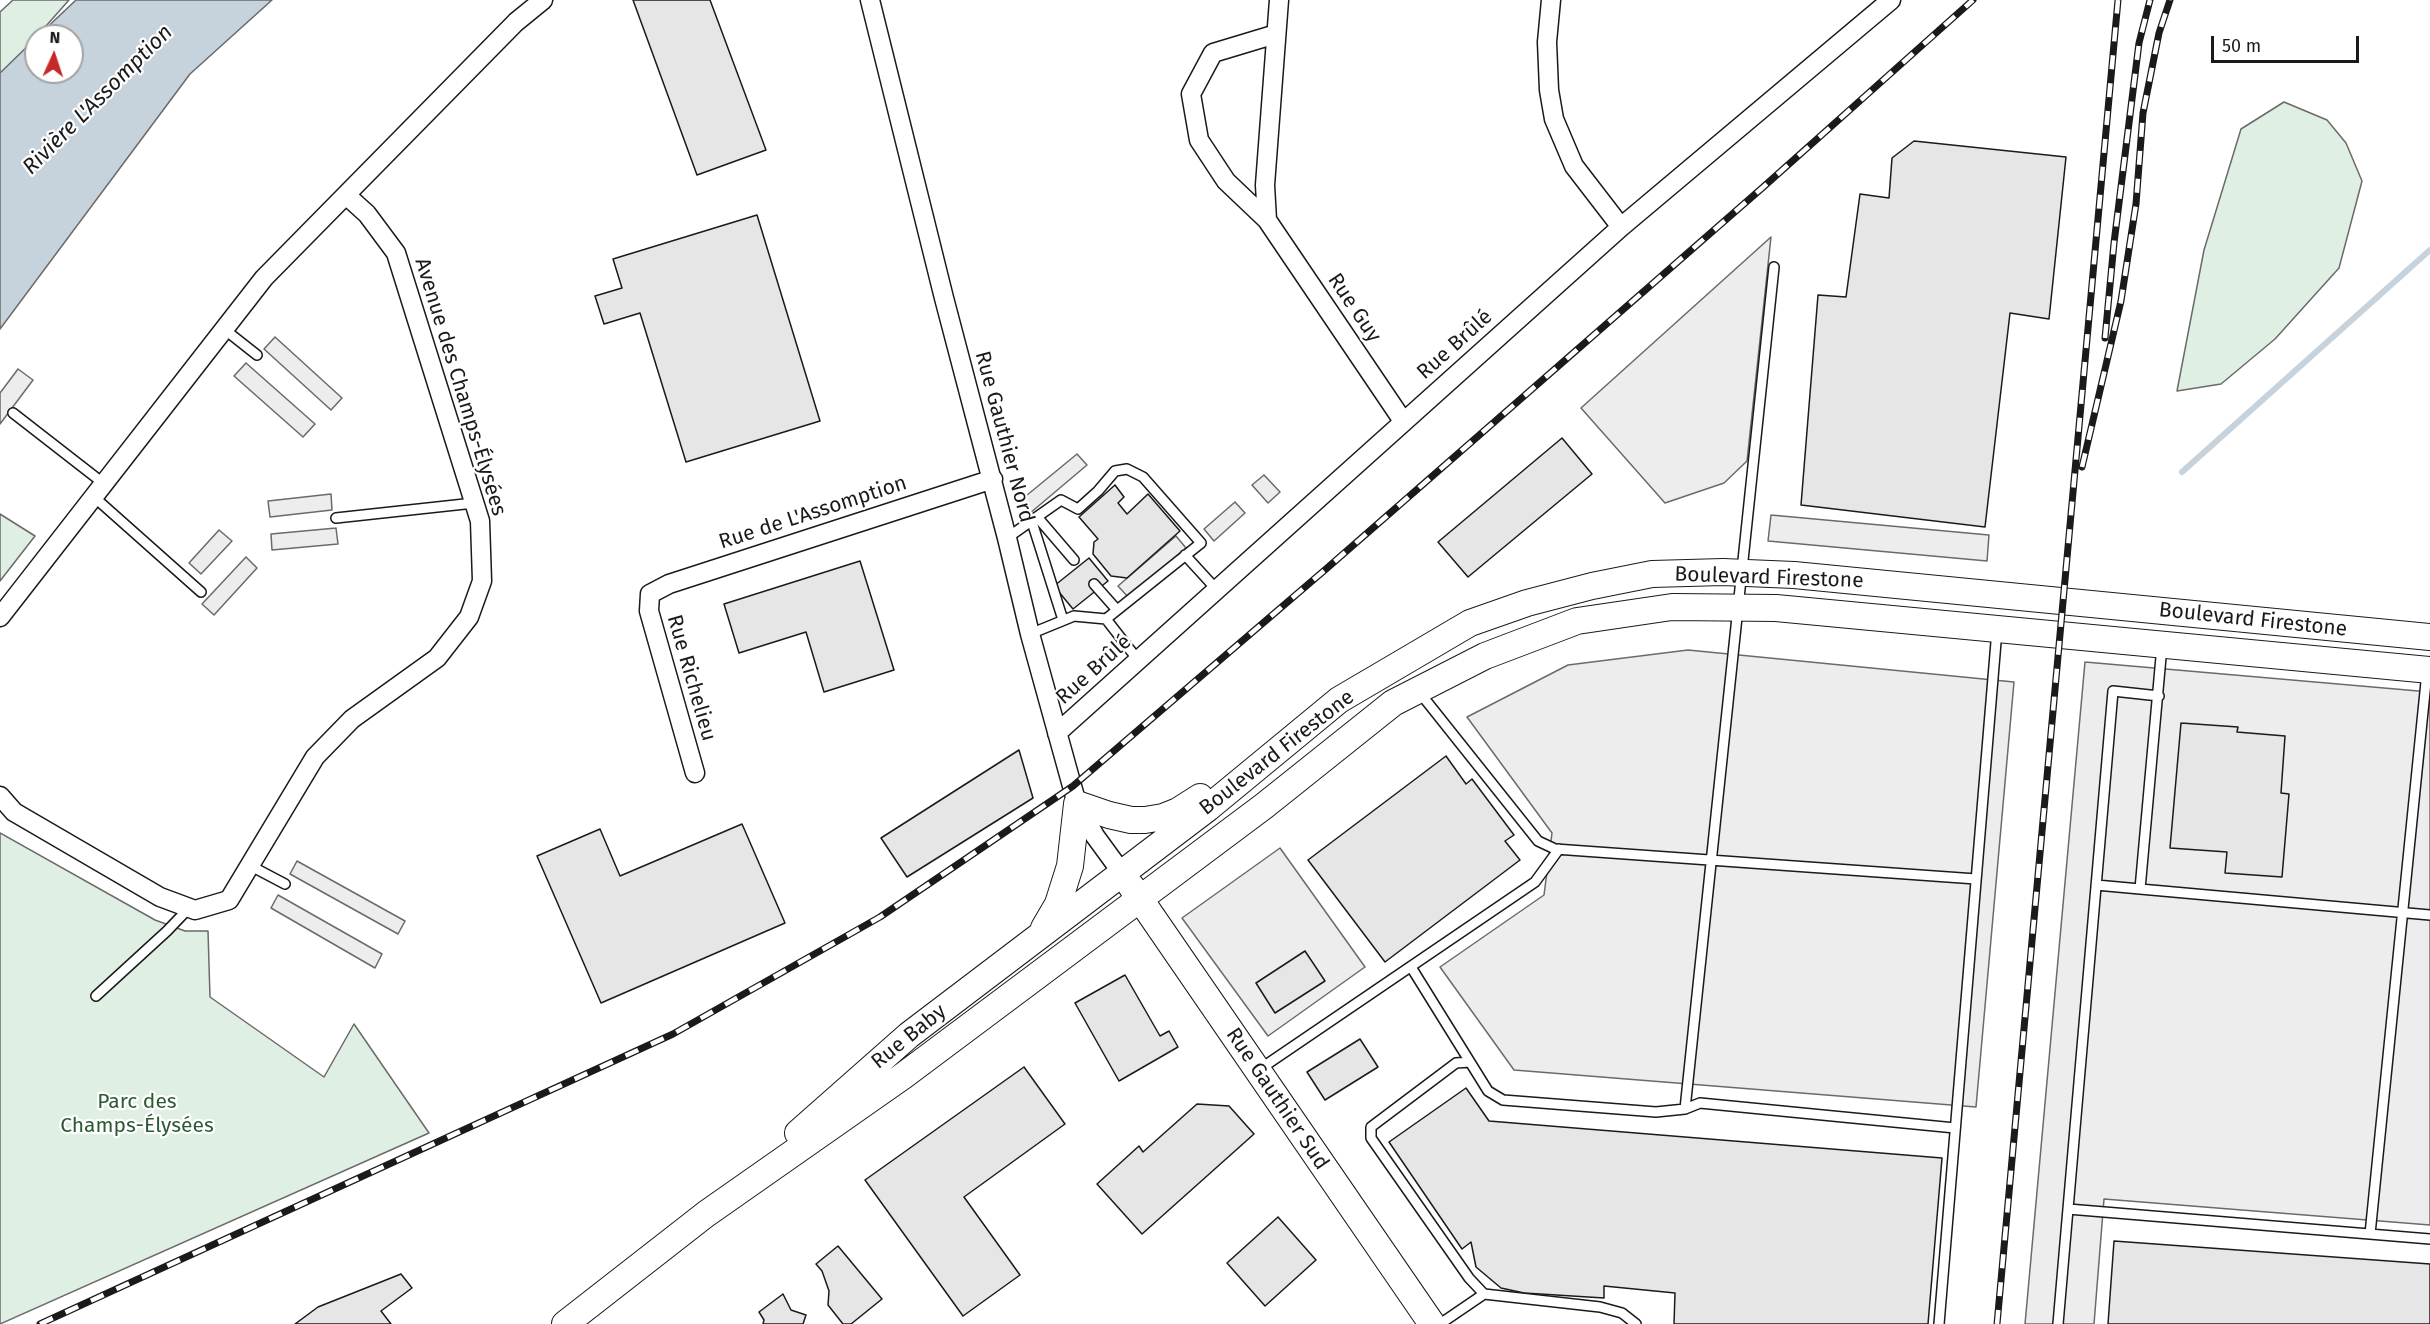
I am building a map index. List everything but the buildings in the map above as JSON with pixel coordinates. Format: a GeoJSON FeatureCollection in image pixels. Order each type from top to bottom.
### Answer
{"type":"FeatureCollection","features":[{"type":"Feature","properties":{"kind":"main road","name":"Boulevard Firestone"},"geometry":{"type":"LineString","coordinates":[[1122,873],[1208,808],[1339,700],[1480,620],[1527,603],[1581,588],[1652,574],[1742,573],[1806,576],[2430,638]]}},
{"type":"Feature","properties":{"kind":"main road","name":"Boulevard Firestone"},"geometry":{"type":"LineString","coordinates":[[1140,899],[1264,806],[1393,703],[1485,656],[1577,621],[1672,607],[1776,608],[2428,670]]}},
{"type":"Feature","properties":{"kind":"main road"},"geometry":{"type":"LineString","coordinates":[[1040,935],[1058,904],[1065,885],[1072,854],[1077,804],[1131,820],[1163,817],[1178,811],[1282,746]]}},
{"type":"Feature","properties":{"kind":"main road","name":"Rue Gauthier Sud"},"geometry":{"type":"LineString","coordinates":[[1122,873],[1432,1324]]}},
{"type":"Feature","properties":{"kind":"main road","name":"Rue Baby"},"geometry":{"type":"LineString","coordinates":[[706,1214],[909,1035],[1122,873]]}},
{"type":"Feature","properties":{"kind":"main road","name":"Rue Baby"},"geometry":{"type":"LineString","coordinates":[[566,1324],[706,1214],[903,1076],[1140,899]]}},
{"type":"Feature","properties":{"kind":"street"},"geometry":{"type":"LineString","coordinates":[[0,617],[264,278],[516,22],[543,0]]}},
{"type":"Feature","properties":{"kind":"street","name":"Rue Gauthier Nord"},"geometry":{"type":"LineString","coordinates":[[870,0],[944,298],[1008,538],[1030,634],[1077,804],[1095,836],[1122,873]]}},
{"type":"Feature","properties":{"kind":"street"},"geometry":{"type":"LineString","coordinates":[[1267,220],[1265,185],[1279,0]]}},
{"type":"Feature","properties":{"kind":"street"},"geometry":{"type":"LineString","coordinates":[[1551,0],[1547,42],[1549,90],[1554,119],[1574,166],[1621,227]]}},
{"type":"Feature","properties":{"kind":"street","name":"Rue Brûlé"},"geometry":{"type":"LineString","coordinates":[[1057,733],[1621,227],[1891,0]]}},
{"type":"Feature","properties":{"kind":"street","name":"Rue Guy"},"geometry":{"type":"LineString","coordinates":[[1276,34],[1213,53],[1191,94],[1199,140],[1226,181],[1267,220],[1403,421]]}},
{"type":"Feature","properties":{"kind":"street","name":"Avenue des Champs-Élysées"},"geometry":{"type":"LineString","coordinates":[[0,796],[14,813],[160,897],[195,910],[230,900],[315,757],[352,719],[437,658],[469,617],[482,581],[480,521],[396,253],[367,214],[346,195]]}},
{"type":"Feature","properties":{"kind":"street","name":"Rue de L'Assomption"},"geometry":{"type":"LineString","coordinates":[[650,594],[669,584],[993,479]]}},
{"type":"Feature","properties":{"kind":"street","name":"Rue Richelieu"},"geometry":{"type":"LineString","coordinates":[[650,594],[649,611],[695,772]]}},
{"type":"Feature","properties":{"kind":"lane"},"geometry":{"type":"LineString","coordinates":[[1684,1109],[1774,267]]}},
{"type":"Feature","properties":{"kind":"lane"},"geometry":{"type":"LineString","coordinates":[[224,328],[257,355]]}},
{"type":"Feature","properties":{"kind":"lane"},"geometry":{"type":"LineString","coordinates":[[13,413],[98,489],[201,592]]}},
{"type":"Feature","properties":{"kind":"lane"},"geometry":{"type":"LineString","coordinates":[[1008,538],[1061,500],[1078,509],[1115,471],[1127,469],[1143,477],[1201,543],[1106,619],[1074,616],[1030,634]]}},
{"type":"Feature","properties":{"kind":"lane"},"geometry":{"type":"LineString","coordinates":[[336,518],[474,503]]}},
{"type":"Feature","properties":{"kind":"lane"},"geometry":{"type":"LineString","coordinates":[[1035,520],[1074,560]]}},
{"type":"Feature","properties":{"kind":"lane"},"geometry":{"type":"LineString","coordinates":[[1035,520],[1063,620]]}},
{"type":"Feature","properties":{"kind":"lane"},"geometry":{"type":"LineString","coordinates":[[1185,555],[1217,590]]}},
{"type":"Feature","properties":{"kind":"lane"},"geometry":{"type":"LineString","coordinates":[[1094,584],[1117,610]]}},
{"type":"Feature","properties":{"kind":"lane"},"geometry":{"type":"LineString","coordinates":[[1106,619],[1138,660]]}},
{"type":"Feature","properties":{"kind":"lane"},"geometry":{"type":"LineString","coordinates":[[1939,1324],[1997,628]]}},
{"type":"Feature","properties":{"kind":"lane"},"geometry":{"type":"LineString","coordinates":[[2140,889],[2162,643]]}},
{"type":"Feature","properties":{"kind":"lane"},"geometry":{"type":"LineString","coordinates":[[2370,1234],[2428,670]]}},
{"type":"Feature","properties":{"kind":"lane"},"geometry":{"type":"LineString","coordinates":[[1418,690],[1538,842],[1559,849],[1976,879]]}},
{"type":"Feature","properties":{"kind":"lane"},"geometry":{"type":"LineString","coordinates":[[2058,1324],[2113,691],[2159,696]]}},
{"type":"Feature","properties":{"kind":"lane"},"geometry":{"type":"LineString","coordinates":[[1258,1070],[1535,882],[1559,849]]}},
{"type":"Feature","properties":{"kind":"lane"},"geometry":{"type":"LineString","coordinates":[[249,865],[285,884]]}},
{"type":"Feature","properties":{"kind":"lane"},"geometry":{"type":"LineString","coordinates":[[2096,885],[2430,915]]}},
{"type":"Feature","properties":{"kind":"lane"},"geometry":{"type":"LineString","coordinates":[[96,996],[189,908]]}},
{"type":"Feature","properties":{"kind":"lane"},"geometry":{"type":"LineString","coordinates":[[1411,967],[1488,1091],[1503,1100],[1656,1112],[1684,1109],[1700,1103],[1955,1128]]}},
{"type":"Feature","properties":{"kind":"lane"},"geometry":{"type":"LineString","coordinates":[[1470,1062],[1456,1063],[1371,1127],[1371,1138],[1468,1278],[1484,1294],[1600,1307],[1622,1313],[1636,1324]]}},
{"type":"Feature","properties":{"kind":"lane"},"geometry":{"type":"LineString","coordinates":[[2068,1209],[2430,1239]]}},
{"type":"Feature","properties":{"kind":"lane"},"geometry":{"type":"LineString","coordinates":[[1440,1324],[1484,1294]]}},
{"type":"Feature","properties":{"kind":"green space"},"geometry":{"type":"Polygon","coordinates":[[[13,0],[69,0],[48,24],[24,24],[24,51],[0,78],[0,12],[13,0]]]}},
{"type":"Feature","properties":{"kind":"green space"},"geometry":{"type":"Polygon","coordinates":[[[2284,102],[2327,120],[2346,143],[2362,181],[2339,268],[2275,339],[2221,384],[2177,391],[2204,250],[2241,129],[2284,102]]]}},
{"type":"Feature","properties":{"kind":"green space"},"geometry":{"type":"Polygon","coordinates":[[[0,514],[35,536],[0,581],[0,514]]]}},
{"type":"Feature","properties":{"kind":"green space","name":"Parc des Champs-Élysées"},"geometry":{"type":"Polygon","coordinates":[[[0,833],[155,920],[185,931],[208,931],[210,997],[324,1077],[354,1024],[429,1133],[0,1324],[0,833]]]}},
{"type":"Feature","properties":{"kind":"shaded area"},"geometry":{"type":"Polygon","coordinates":[[[1771,237],[1747,461],[1724,483],[1665,503],[1581,408],[1771,237]]]}},
{"type":"Feature","properties":{"kind":"shaded area"},"geometry":{"type":"Polygon","coordinates":[[[275,337],[342,398],[331,410],[264,349],[275,337]]]}},
{"type":"Feature","properties":{"kind":"shaded area"},"geometry":{"type":"Polygon","coordinates":[[[246,363],[315,424],[303,437],[234,376],[246,363]]]}},
{"type":"Feature","properties":{"kind":"shaded area"},"geometry":{"type":"Polygon","coordinates":[[[18,369],[33,380],[0,424],[0,393],[18,369]]]}},
{"type":"Feature","properties":{"kind":"shaded area"},"geometry":{"type":"Polygon","coordinates":[[[1077,454],[1087,465],[1029,514],[1021,500],[1077,454]]]}},
{"type":"Feature","properties":{"kind":"shaded area"},"geometry":{"type":"Polygon","coordinates":[[[1264,475],[1280,492],[1268,503],[1252,485],[1264,475]]]}},
{"type":"Feature","properties":{"kind":"shaded area"},"geometry":{"type":"Polygon","coordinates":[[[331,494],[332,510],[270,517],[268,501],[331,494]]]}},
{"type":"Feature","properties":{"kind":"shaded area"},"geometry":{"type":"Polygon","coordinates":[[[1235,502],[1245,513],[1214,541],[1204,529],[1235,502]]]}},
{"type":"Feature","properties":{"kind":"shaded area"},"geometry":{"type":"Polygon","coordinates":[[[1771,515],[1989,535],[1987,561],[1768,541],[1771,515]]]}},
{"type":"Feature","properties":{"kind":"shaded area"},"geometry":{"type":"Polygon","coordinates":[[[336,528],[338,544],[272,550],[271,534],[336,528]]]}},
{"type":"Feature","properties":{"kind":"shaded area"},"geometry":{"type":"Polygon","coordinates":[[[219,530],[232,541],[201,574],[189,563],[219,530]]]}},
{"type":"Feature","properties":{"kind":"shaded area"},"geometry":{"type":"Polygon","coordinates":[[[1176,536],[1186,548],[1128,597],[1118,586],[1176,536]]]}},
{"type":"Feature","properties":{"kind":"shaded area"},"geometry":{"type":"Polygon","coordinates":[[[246,557],[257,568],[214,615],[202,604],[246,557]]]}},
{"type":"Feature","properties":{"kind":"shaded area"},"geometry":{"type":"Polygon","coordinates":[[[1688,650],[2014,682],[1976,1107],[1514,1070],[1440,967],[1544,895],[1552,833],[1467,717],[1568,665],[1688,650]]]}},
{"type":"Feature","properties":{"kind":"shaded area"},"geometry":{"type":"Polygon","coordinates":[[[2085,662],[2430,692],[2430,1225],[2104,1199],[2094,1324],[2025,1324],[2085,662]]]}},
{"type":"Feature","properties":{"kind":"shaded area"},"geometry":{"type":"Polygon","coordinates":[[[1280,848],[1365,967],[1268,1036],[1182,918],[1280,848]]]}},
{"type":"Feature","properties":{"kind":"shaded area"},"geometry":{"type":"Polygon","coordinates":[[[297,861],[405,921],[398,934],[290,874],[297,861]]]}},
{"type":"Feature","properties":{"kind":"shaded area"},"geometry":{"type":"Polygon","coordinates":[[[278,895],[382,954],[375,968],[271,908],[278,895]]]}},
{"type":"Feature","properties":{"kind":"water","name":"Rivière L'Assomption"},"geometry":{"type":"Polygon","coordinates":[[[76,0],[272,0],[190,74],[0,329],[0,73],[24,50],[24,84],[84,84],[84,24],[51,24],[76,0]]]}},
{"type":"Feature","properties":{"kind":"waterway"},"geometry":{"type":"LineString","coordinates":[[2182,472],[2430,250]]}},
{"type":"Feature","properties":{"kind":"railway"},"geometry":{"type":"LineString","coordinates":[[40,1324],[673,1034],[880,917],[1073,786],[1326,569],[1761,189],[1973,0]]}},
{"type":"Feature","properties":{"kind":"railway"},"geometry":{"type":"LineString","coordinates":[[1997,1324],[2118,0]]}},
{"type":"Feature","properties":{"kind":"railway"},"geometry":{"type":"LineString","coordinates":[[2105,338],[2114,243],[2139,43],[2150,0]]}},
{"type":"Feature","properties":{"kind":"railway"},"geometry":{"type":"LineString","coordinates":[[2082,467],[2121,301],[2136,204],[2143,113],[2159,33],[2170,0]]}}]}
